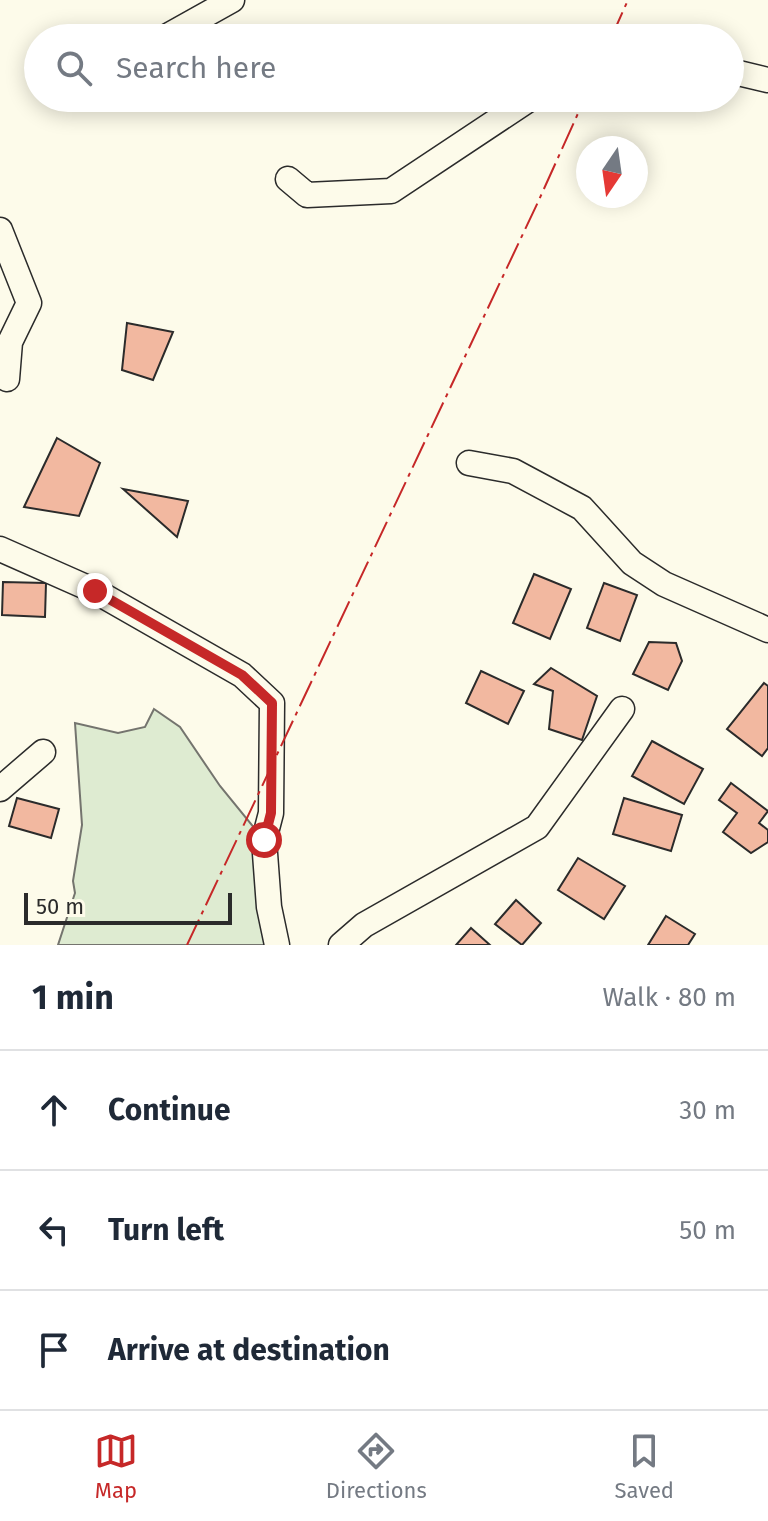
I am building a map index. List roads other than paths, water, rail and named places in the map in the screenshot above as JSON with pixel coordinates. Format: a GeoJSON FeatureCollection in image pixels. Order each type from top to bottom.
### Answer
{"type":"FeatureCollection","features":[{"type":"Feature","properties":{"kind":"street"},"geometry":{"type":"LineString","coordinates":[[189,24],[232,0]]}},
{"type":"Feature","properties":{"kind":"street"},"geometry":{"type":"LineString","coordinates":[[744,74],[768,80]]}},
{"type":"Feature","properties":{"kind":"street"},"geometry":{"type":"LineString","coordinates":[[288,179],[307,195],[391,191],[510,112]]}},
{"type":"Feature","properties":{"kind":"street"},"geometry":{"type":"LineString","coordinates":[[0,230],[29,303],[10,342],[7,379]]}},
{"type":"Feature","properties":{"kind":"street"},"geometry":{"type":"LineString","coordinates":[[469,463],[513,471],[582,508],[632,563],[664,584],[768,630]]}},
{"type":"Feature","properties":{"kind":"street"},"geometry":{"type":"LineString","coordinates":[[0,549],[95,591],[242,675],[272,703],[271,813],[264,840],[269,907],[277,945]]}},
{"type":"Feature","properties":{"kind":"street"},"geometry":{"type":"LineString","coordinates":[[341,945],[364,925],[537,827],[622,709]]}},
{"type":"Feature","properties":{"kind":"street"},"geometry":{"type":"LineString","coordinates":[[0,789],[43,752]]}}]}
